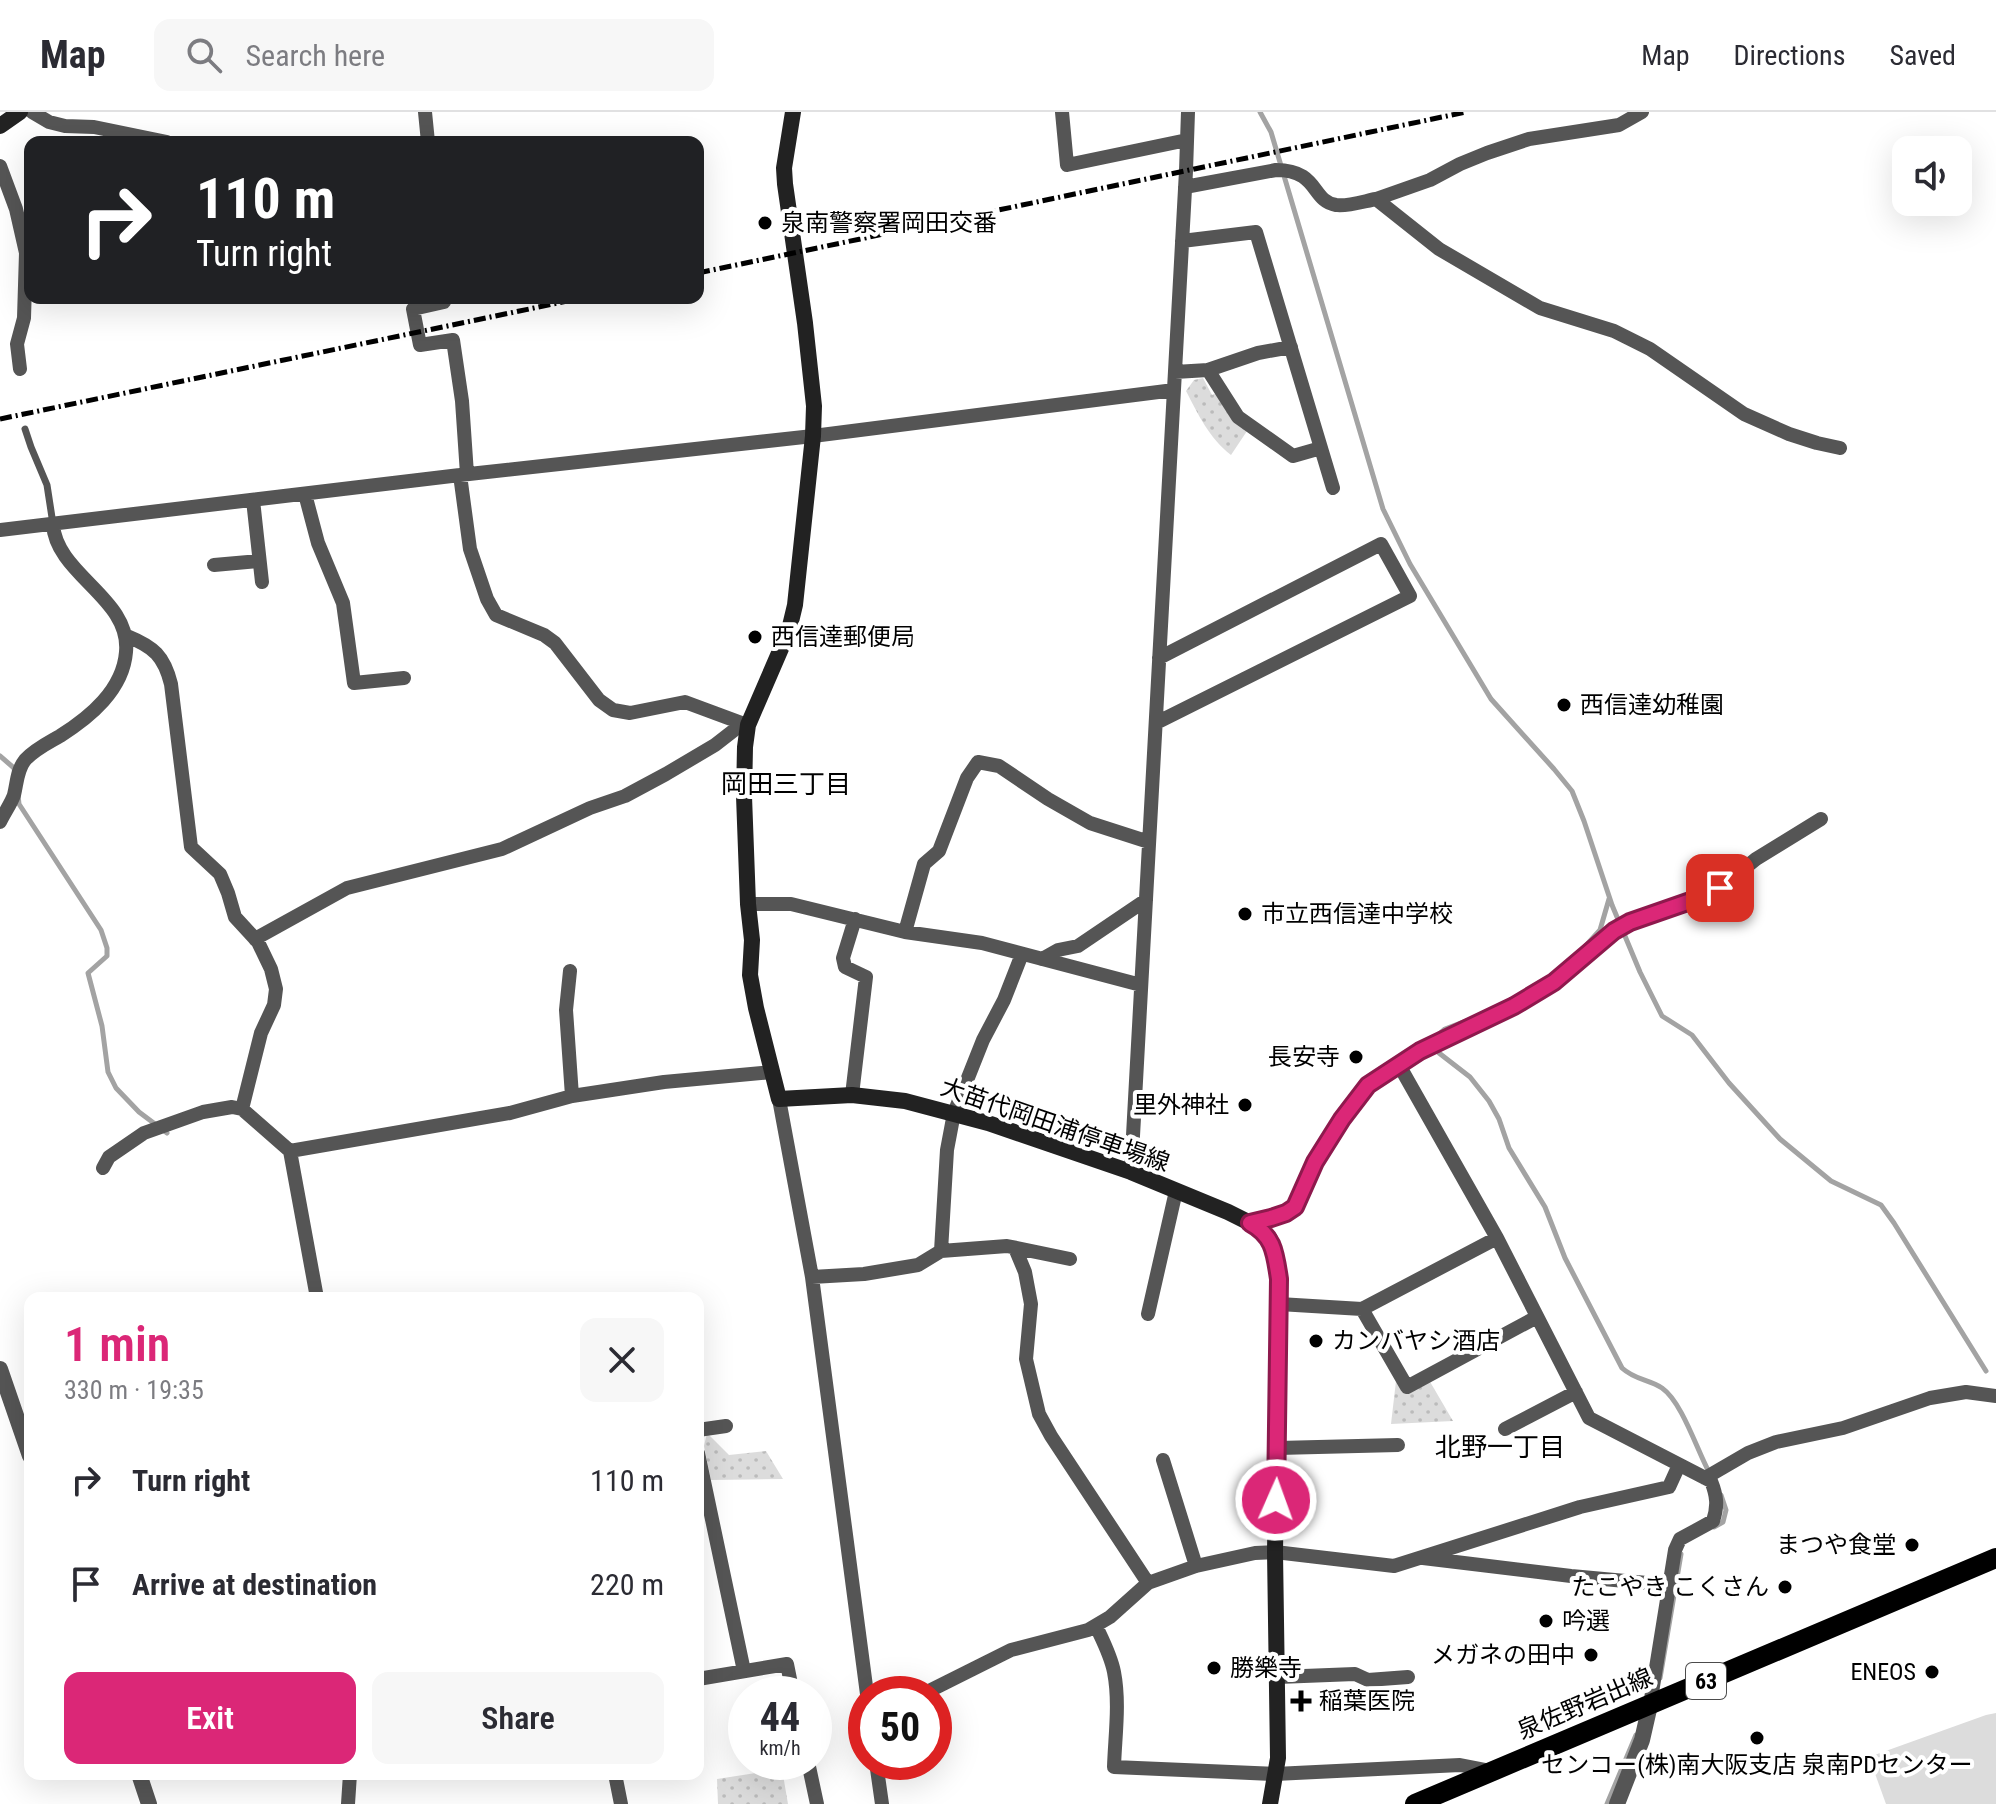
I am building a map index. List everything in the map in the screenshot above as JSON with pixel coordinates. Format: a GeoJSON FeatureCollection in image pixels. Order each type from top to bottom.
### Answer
{"type":"FeatureCollection","features":[{"type":"Feature","properties":{"kind":"main road"},"geometry":{"type":"LineString","coordinates":[[0,126],[20,112]]}},
{"type":"Feature","properties":{"kind":"main road"},"geometry":{"type":"LineString","coordinates":[[779,1099],[750,975],[752,940],[744,796],[745,725],[789,630],[795,605],[813,436],[814,406],[784,168],[793,112]]}},
{"type":"Feature","properties":{"kind":"main road","name":"大苗代岡田浦停車場線"},"geometry":{"type":"LineString","coordinates":[[779,1099],[852,1095],[905,1101],[954,1113],[1131,1172],[1250,1223],[1270,1239],[1279,1279],[1275,1552],[1278,1758],[1270,1804]]}},
{"type":"Feature","properties":{"kind":"main road","name":"泉佐野岩出線"},"geometry":{"type":"LineString","coordinates":[[1415,1804],[1996,1558]]}},
{"type":"Feature","properties":{"kind":"street"},"geometry":{"type":"LineString","coordinates":[[32,112],[49,122],[65,126],[94,127],[138,136]]}},
{"type":"Feature","properties":{"kind":"street"},"geometry":{"type":"LineString","coordinates":[[425,112],[427,136]]}},
{"type":"Feature","properties":{"kind":"street"},"geometry":{"type":"LineString","coordinates":[[1062,112],[1067,165],[1187,140]]}},
{"type":"Feature","properties":{"kind":"street"},"geometry":{"type":"LineString","coordinates":[[1131,1172],[1188,112]]}},
{"type":"Feature","properties":{"kind":"street"},"geometry":{"type":"LineString","coordinates":[[1185,187],[1291,170],[1306,176],[1324,199],[1336,205],[1376,199],[1529,139],[1619,125],[1642,112]]}},
{"type":"Feature","properties":{"kind":"street"},"geometry":{"type":"LineString","coordinates":[[0,166],[16,209],[24,244]]}},
{"type":"Feature","properties":{"kind":"street"},"geometry":{"type":"LineString","coordinates":[[1376,199],[1439,249],[1540,308],[1614,331],[1650,349],[1744,414],[1789,434],[1840,448]]}},
{"type":"Feature","properties":{"kind":"street"},"geometry":{"type":"LineString","coordinates":[[1182,241],[1256,232],[1333,488]]}},
{"type":"Feature","properties":{"kind":"street"},"geometry":{"type":"LineString","coordinates":[[20,369],[17,344],[24,304]]}},
{"type":"Feature","properties":{"kind":"street"},"geometry":{"type":"LineString","coordinates":[[435,304],[413,309],[420,345],[453,340],[462,401],[463,475],[470,549],[487,599],[496,615],[544,635],[555,643],[599,700],[613,710],[630,713],[685,702],[745,725]]}},
{"type":"Feature","properties":{"kind":"street"},"geometry":{"type":"LineString","coordinates":[[1175,372],[1208,370],[1258,353],[1291,347]]}},
{"type":"Feature","properties":{"kind":"street"},"geometry":{"type":"LineString","coordinates":[[1208,370],[1238,417],[1293,456],[1321,448]]}},
{"type":"Feature","properties":{"kind":"street"},"geometry":{"type":"LineString","coordinates":[[0,530],[813,436],[1174,390]]}},
{"type":"Feature","properties":{"kind":"street"},"geometry":{"type":"LineString","coordinates":[[305,494],[318,543],[343,603],[354,683],[404,678]]}},
{"type":"Feature","properties":{"kind":"street"},"geometry":{"type":"LineString","coordinates":[[253,500],[262,582]]}},
{"type":"Feature","properties":{"kind":"street"},"geometry":{"type":"LineString","coordinates":[[0,822],[13,798],[23,762],[95,710],[112,691],[126,656],[127,636],[113,609],[58,545],[53,524]]}},
{"type":"Feature","properties":{"kind":"street"},"geometry":{"type":"LineString","coordinates":[[1156,723],[1410,596],[1381,544],[1159,658]]}},
{"type":"Feature","properties":{"kind":"street"},"geometry":{"type":"LineString","coordinates":[[214,565],[259,561]]}},
{"type":"Feature","properties":{"kind":"street"},"geometry":{"type":"LineString","coordinates":[[127,636],[144,643],[167,666],[191,847],[220,874],[235,917],[255,939],[271,969],[276,989],[274,1005],[261,1033],[242,1109]]}},
{"type":"Feature","properties":{"kind":"street"},"geometry":{"type":"LineString","coordinates":[[255,939],[347,888],[502,849],[590,808],[625,796],[745,725]]}},
{"type":"Feature","properties":{"kind":"street"},"geometry":{"type":"LineString","coordinates":[[905,932],[924,864],[939,851],[967,778],[978,762],[999,766],[1090,823],[1149,842]]}},
{"type":"Feature","properties":{"kind":"street"},"geometry":{"type":"LineString","coordinates":[[1250,1223],[1286,1213],[1295,1207],[1315,1162],[1368,1085],[1420,1051],[1514,1006],[1554,982],[1614,931],[1630,922],[1720,888],[1756,859],[1821,819]]}},
{"type":"Feature","properties":{"kind":"street"},"geometry":{"type":"LineString","coordinates":[[1042,959],[1058,950],[1078,946],[1146,900]]}},
{"type":"Feature","properties":{"kind":"street"},"geometry":{"type":"LineString","coordinates":[[748,904],[791,904],[905,932],[982,943],[1141,985]]}},
{"type":"Feature","properties":{"kind":"street"},"geometry":{"type":"LineString","coordinates":[[852,1095],[866,977],[845,967],[843,958],[855,919]]}},
{"type":"Feature","properties":{"kind":"street"},"geometry":{"type":"LineString","coordinates":[[941,1251],[947,1150],[954,1113],[1022,954]]}},
{"type":"Feature","properties":{"kind":"street"},"geometry":{"type":"LineString","coordinates":[[570,971],[566,1010],[572,1096]]}},
{"type":"Feature","properties":{"kind":"street"},"geometry":{"type":"LineString","coordinates":[[1399,1065],[1497,1238],[1589,1418],[1711,1481],[1717,1494],[1713,1521],[1680,1539],[1675,1550],[1650,1705],[1642,1740],[1617,1804]]}},
{"type":"Feature","properties":{"kind":"street"},"geometry":{"type":"LineString","coordinates":[[290,1151],[510,1113],[572,1096],[664,1082],[772,1072]]}},
{"type":"Feature","properties":{"kind":"street"},"geometry":{"type":"LineString","coordinates":[[779,1099],[812,1277],[865,1676]]}},
{"type":"Feature","properties":{"kind":"street"},"geometry":{"type":"LineString","coordinates":[[103,1168],[109,1157],[144,1133],[203,1112],[232,1107],[242,1109],[290,1151],[316,1292]]}},
{"type":"Feature","properties":{"kind":"street"},"geometry":{"type":"LineString","coordinates":[[1148,1314],[1176,1191]]}},
{"type":"Feature","properties":{"kind":"street"},"geometry":{"type":"LineString","coordinates":[[1279,1304],[1362,1309],[1497,1238]]}},
{"type":"Feature","properties":{"kind":"street"},"geometry":{"type":"LineString","coordinates":[[812,1277],[864,1274],[918,1265],[941,1251],[1007,1246],[1070,1259]]}},
{"type":"Feature","properties":{"kind":"street"},"geometry":{"type":"LineString","coordinates":[[1015,1248],[1025,1272],[1031,1304],[1026,1359],[1039,1414],[1148,1583]]}},
{"type":"Feature","properties":{"kind":"street"},"geometry":{"type":"LineString","coordinates":[[1362,1309],[1407,1387],[1537,1317]]}},
{"type":"Feature","properties":{"kind":"street"},"geometry":{"type":"LineString","coordinates":[[0,1369],[3,1389],[24,1441]]}},
{"type":"Feature","properties":{"kind":"street"},"geometry":{"type":"LineString","coordinates":[[1505,1429],[1576,1392]]}},
{"type":"Feature","properties":{"kind":"street"},"geometry":{"type":"LineString","coordinates":[[1705,1478],[1748,1453],[1776,1442],[1843,1428],[1930,1398],[1966,1392],[1996,1396]]}},
{"type":"Feature","properties":{"kind":"street"},"geometry":{"type":"LineString","coordinates":[[704,1429],[726,1426]]}},
{"type":"Feature","properties":{"kind":"street"},"geometry":{"type":"LineString","coordinates":[[1278,1448],[1398,1445]]}},
{"type":"Feature","properties":{"kind":"street"},"geometry":{"type":"LineString","coordinates":[[1163,1460],[1196,1566]]}},
{"type":"Feature","properties":{"kind":"street"},"geometry":{"type":"LineString","coordinates":[[952,1680],[1011,1650],[1088,1630],[1110,1617],[1148,1583],[1196,1566],[1255,1553],[1275,1552],[1394,1566],[1580,1507],[1669,1487],[1679,1465]]}},
{"type":"Feature","properties":{"kind":"street"},"geometry":{"type":"LineString","coordinates":[[704,1481],[744,1671]]}},
{"type":"Feature","properties":{"kind":"street"},"geometry":{"type":"LineString","coordinates":[[1419,1558],[1669,1585]]}},
{"type":"Feature","properties":{"kind":"street"},"geometry":{"type":"LineString","coordinates":[[1096,1626],[1114,1673],[1114,1767],[1275,1774],[1460,1765],[1493,1771]]}},
{"type":"Feature","properties":{"kind":"street"},"geometry":{"type":"LineString","coordinates":[[704,1678],[787,1664],[789,1676]]}},
{"type":"Feature","properties":{"kind":"street"},"geometry":{"type":"LineString","coordinates":[[1278,1677],[1355,1674],[1368,1680],[1408,1677]]}},
{"type":"Feature","properties":{"kind":"street"},"geometry":{"type":"LineString","coordinates":[[141,1780],[149,1804]]}},
{"type":"Feature","properties":{"kind":"street"},"geometry":{"type":"LineString","coordinates":[[348,1804],[350,1780]]}},
{"type":"Feature","properties":{"kind":"street"},"geometry":{"type":"LineString","coordinates":[[616,1780],[621,1804]]}},
{"type":"Feature","properties":{"kind":"street"},"geometry":{"type":"LineString","coordinates":[[812,1780],[817,1804]]}},
{"type":"Feature","properties":{"kind":"street"},"geometry":{"type":"LineString","coordinates":[[879,1780],[882,1804]]}},
{"type":"Feature","properties":{"kind":"lane"},"geometry":{"type":"LineString","coordinates":[[25,429],[47,485],[53,524]]}},
{"type":"Feature","properties":{"kind":"shaded area"},"geometry":{"type":"Polygon","coordinates":[[[1203,378],[1212,395],[1218,392],[1247,431],[1231,455],[1210,433],[1186,391],[1194,380],[1203,378]]]}},
{"type":"Feature","properties":{"kind":"shaded area"},"geometry":{"type":"Polygon","coordinates":[[[1429,1380],[1453,1421],[1391,1424],[1396,1381],[1429,1380]]]}},
{"type":"Feature","properties":{"kind":"shaded area"},"geometry":{"type":"Polygon","coordinates":[[[707,1433],[729,1455],[766,1451],[783,1479],[711,1480],[704,1446],[707,1433]]]}},
{"type":"Feature","properties":{"kind":"shaded area"},"geometry":{"type":"Polygon","coordinates":[[[1996,1713],[1996,1804],[1886,1804],[1869,1757],[1996,1713]]]}},
{"type":"Feature","properties":{"kind":"shaded area"},"geometry":{"type":"Polygon","coordinates":[[[717,1779],[784,1780],[788,1804],[718,1804],[717,1779]]]}},
{"type":"Feature","properties":{"kind":"waterway"},"geometry":{"type":"LineString","coordinates":[[1260,112],[1271,132],[1383,509],[1410,564],[1491,699],[1572,791],[1612,905],[1662,1016],[1692,1035],[1729,1083],[1780,1139],[1831,1181],[1881,1205],[1986,1371]]}},
{"type":"Feature","properties":{"kind":"waterway"},"geometry":{"type":"LineString","coordinates":[[0,756],[14,768],[15,774]]}},
{"type":"Feature","properties":{"kind":"waterway"},"geometry":{"type":"LineString","coordinates":[[18,795],[19,804],[101,930],[107,948],[107,956],[88,973],[102,1026],[108,1072],[116,1088],[139,1112],[167,1133]]}},
{"type":"Feature","properties":{"kind":"waterway"},"geometry":{"type":"LineString","coordinates":[[1580,952],[1600,930],[1609,899]]}},
{"type":"Feature","properties":{"kind":"waterway"},"geometry":{"type":"LineString","coordinates":[[1437,1036],[1445,1029],[1474,1018]]}},
{"type":"Feature","properties":{"kind":"waterway"},"geometry":{"type":"LineString","coordinates":[[1438,1046],[1439,1053],[1470,1077],[1489,1101],[1509,1148],[1545,1207],[1565,1258],[1622,1368],[1657,1385],[1669,1395],[1709,1472]]}},
{"type":"Feature","properties":{"kind":"waterway"},"geometry":{"type":"LineString","coordinates":[[1714,1527],[1723,1522],[1726,1510],[1721,1495]]}},
{"type":"Feature","properties":{"kind":"waterway"},"geometry":{"type":"LineString","coordinates":[[1660,1678],[1681,1554]]}},
{"type":"Feature","properties":{"kind":"waterway"},"geometry":{"type":"LineString","coordinates":[[1607,1804],[1636,1735]]}},
{"type":"Feature","properties":{"kind":"railway"},"geometry":{"type":"LineString","coordinates":[[704,272],[1466,112]]}},
{"type":"Feature","properties":{"kind":"railway"},"geometry":{"type":"LineString","coordinates":[[0,419],[553,304]]}},
{"type":"Feature","properties":{"kind":"place","name":"泉南警察署岡田交番"},"geometry":{"type":"Point","coordinates":[765,223]}},
{"type":"Feature","properties":{"kind":"place","name":"西信達郵便局"},"geometry":{"type":"Point","coordinates":[755,637]}},
{"type":"Feature","properties":{"kind":"place","name":"西信達幼稚園"},"geometry":{"type":"Point","coordinates":[1564,705]}},
{"type":"Feature","properties":{"kind":"place","name":"市立西信達中学校"},"geometry":{"type":"Point","coordinates":[1245,914]}},
{"type":"Feature","properties":{"kind":"place","name":"長安寺"},"geometry":{"type":"Point","coordinates":[1356,1057]}},
{"type":"Feature","properties":{"kind":"place","name":"里外神社"},"geometry":{"type":"Point","coordinates":[1245,1105]}},
{"type":"Feature","properties":{"kind":"place","name":"カンバヤシ酒店"},"geometry":{"type":"Point","coordinates":[1316,1341]}},
{"type":"Feature","properties":{"kind":"place","name":"まつや食堂"},"geometry":{"type":"Point","coordinates":[1912,1545]}},
{"type":"Feature","properties":{"kind":"place","name":"たこやき こくさん"},"geometry":{"type":"Point","coordinates":[1785,1587]}},
{"type":"Feature","properties":{"kind":"place","name":"吟選"},"geometry":{"type":"Point","coordinates":[1546,1621]}},
{"type":"Feature","properties":{"kind":"place","name":"メガネの田中"},"geometry":{"type":"Point","coordinates":[1591,1655]}},
{"type":"Feature","properties":{"kind":"place","name":"勝樂寺"},"geometry":{"type":"Point","coordinates":[1214,1668]}},
{"type":"Feature","properties":{"kind":"place","name":"ENEOS"},"geometry":{"type":"Point","coordinates":[1932,1672]}},
{"type":"Feature","properties":{"kind":"place","name":"稲葉医院"},"geometry":{"type":"Point","coordinates":[1301,1701]}},
{"type":"Feature","properties":{"kind":"place","name":"センコー(株)南大阪支店 泉南PDセンター"},"geometry":{"type":"Point","coordinates":[1757,1738]}},
{"type":"Feature","properties":{"kind":"district","name":"岡田三丁目"},"geometry":{"type":"Point","coordinates":[786,784]}},
{"type":"Feature","properties":{"kind":"district","name":"北野一丁目"},"geometry":{"type":"Point","coordinates":[1500,1447]}},
{"type":"Feature","properties":{"kind":"route"},"geometry":{"type":"LineString","coordinates":[[1276,1500],[1279,1279],[1270,1239],[1250,1223],[1286,1213],[1295,1207],[1315,1162],[1368,1085],[1420,1051],[1514,1006],[1554,982],[1614,931],[1630,922],[1720,888]]}}]}
